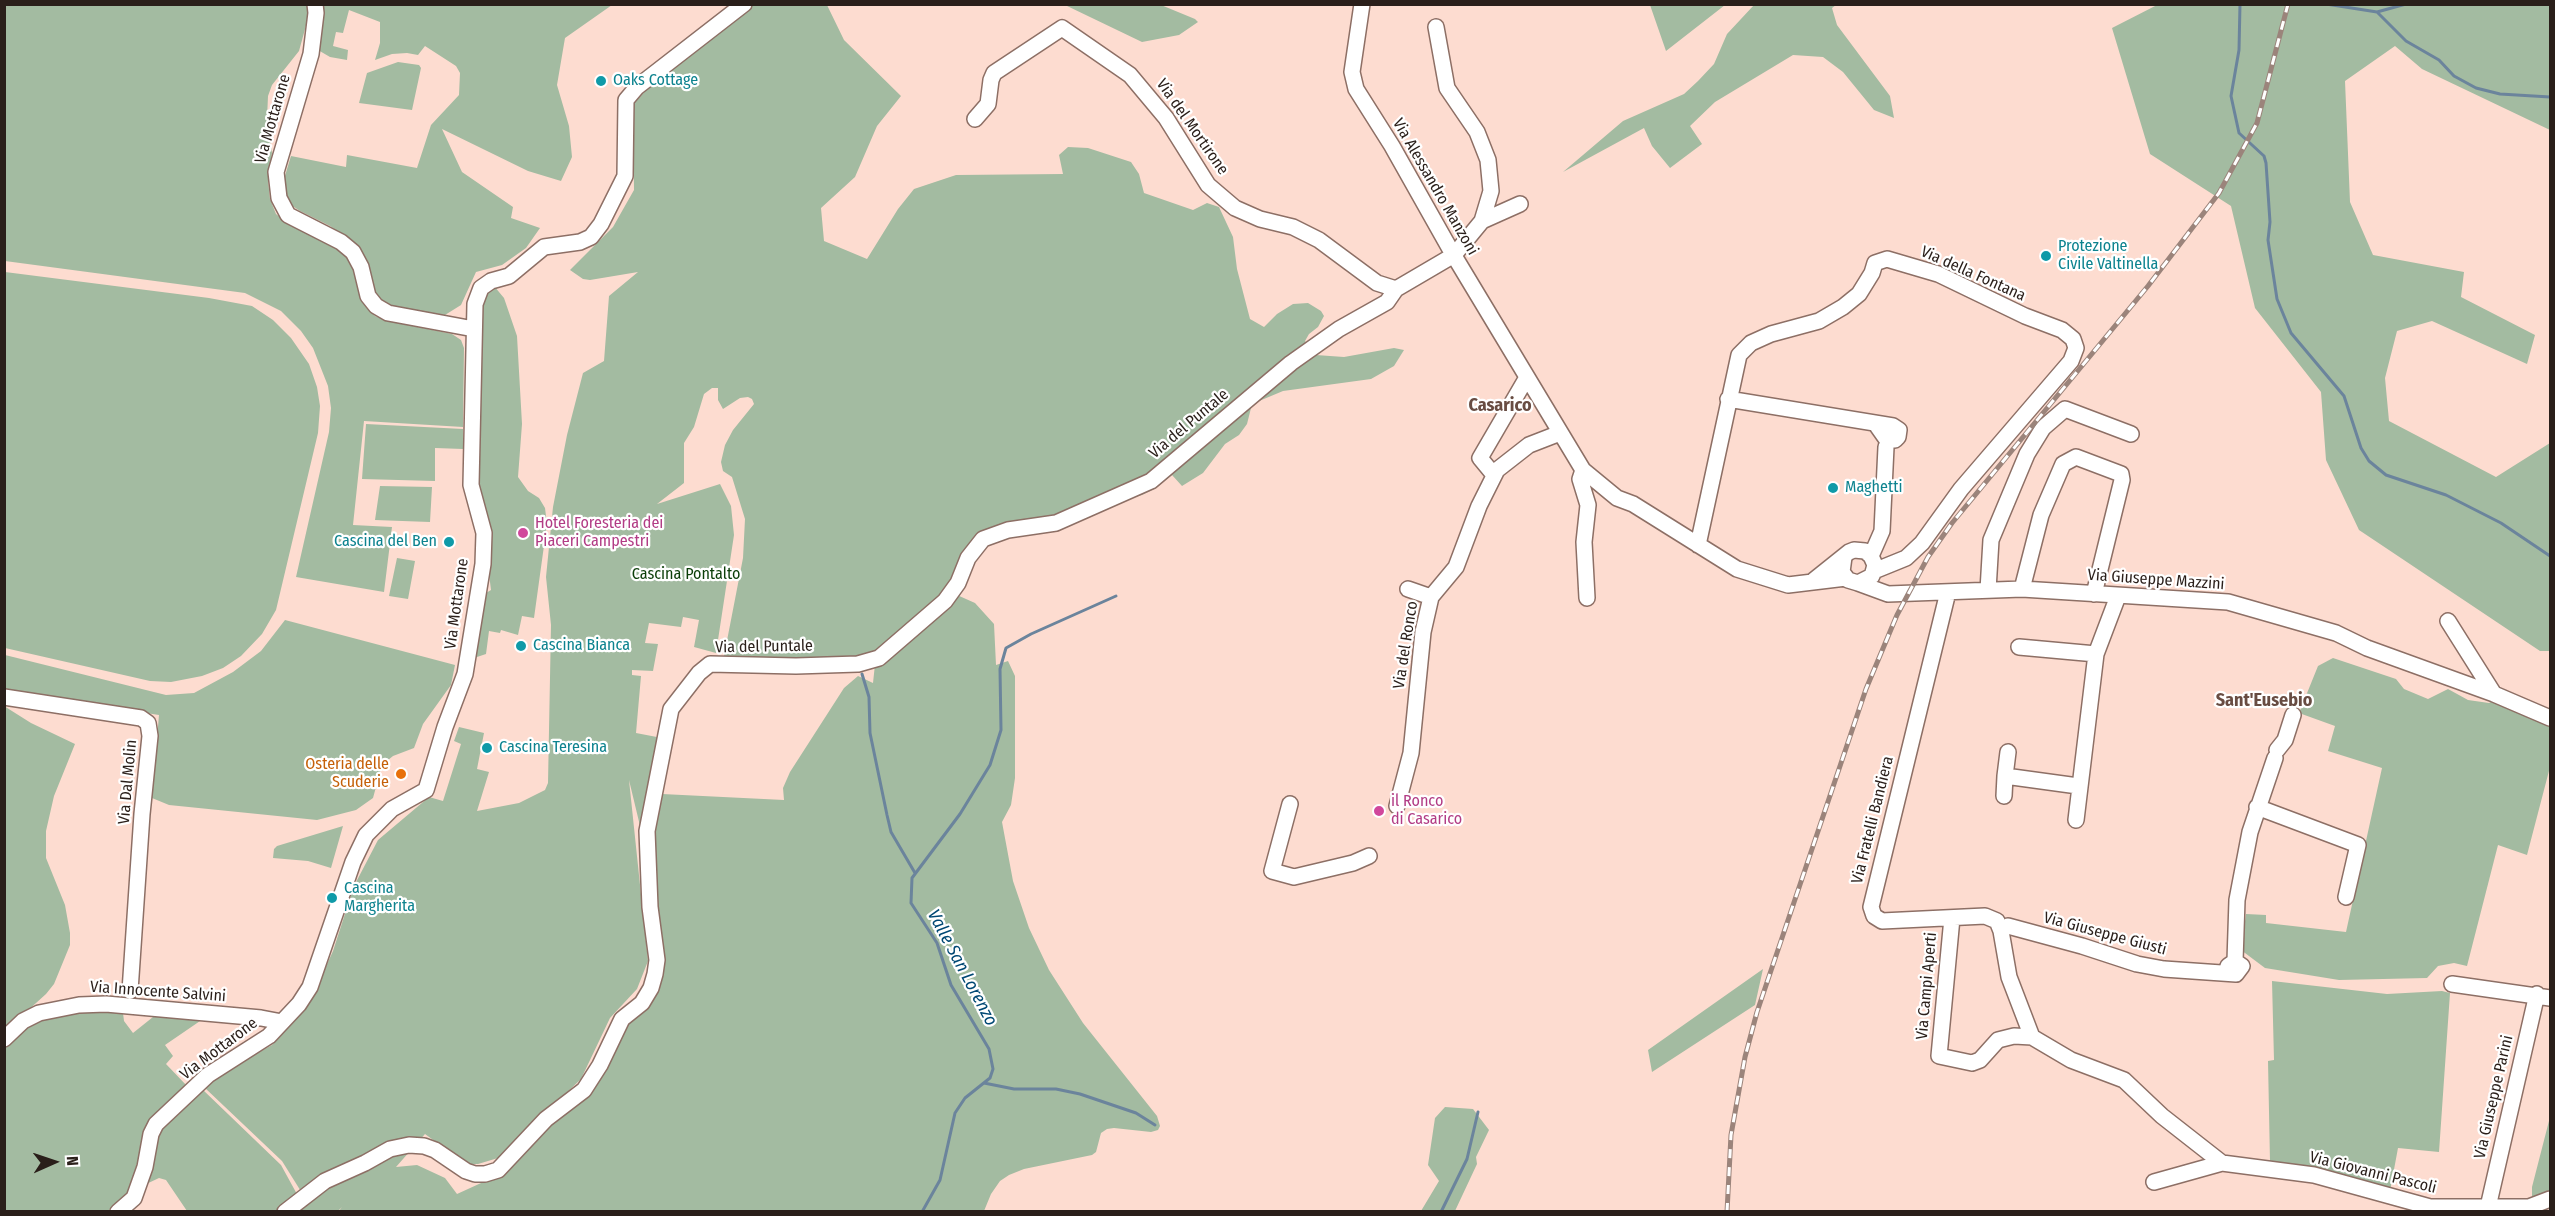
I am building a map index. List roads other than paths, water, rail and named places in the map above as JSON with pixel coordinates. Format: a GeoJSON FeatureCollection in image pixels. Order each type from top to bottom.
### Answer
{"type":"FeatureCollection","features":[{"type":"Feature","properties":{"kind":"street","name":"Via Mottarone"},"geometry":{"type":"LineString","coordinates":[[118,1212],[134,1198],[145,1167],[151,1134],[156,1124],[208,1075],[269,1036],[299,1004],[310,987],[353,862],[366,835],[392,809],[426,790],[445,727],[465,674],[483,564],[484,533],[471,485],[474,329],[388,313],[376,306],[368,296],[361,267],[353,252],[341,242],[288,215],[279,198],[276,172],[311,54],[315,4]]}},
{"type":"Feature","properties":{"kind":"street"},"geometry":{"type":"LineString","coordinates":[[474,329],[475,304],[481,288],[491,281],[509,276],[544,247],[580,243],[591,237],[602,224],[625,176],[626,100],[637,87],[744,4]]}},
{"type":"Feature","properties":{"kind":"street","name":"Via Alessandro Manzoni"},"geometry":{"type":"LineString","coordinates":[[1362,4],[1352,72],[1356,89],[1392,146],[1526,379],[1582,470],[1617,498],[1633,504],[1737,569],[1776,583],[1794,585],[1812,581],[1852,581]]}},
{"type":"Feature","properties":{"kind":"street"},"geometry":{"type":"LineString","coordinates":[[1396,289],[1454,255],[1482,221],[1491,191],[1488,160],[1477,132],[1447,88],[1436,27]]}},
{"type":"Feature","properties":{"kind":"street","name":"Via del Mortirone"},"geometry":{"type":"LineString","coordinates":[[975,119],[988,104],[994,73],[1062,28],[1130,75],[1166,118],[1208,185],[1235,208],[1260,219],[1293,228],[1319,240],[1377,283],[1396,289]]}},
{"type":"Feature","properties":{"kind":"street"},"geometry":{"type":"LineString","coordinates":[[1482,221],[1520,204]]}},
{"type":"Feature","properties":{"kind":"street","name":"Via della Fontana"},"geometry":{"type":"LineString","coordinates":[[1698,545],[1739,355],[1750,344],[1771,334],[1819,321],[1843,307],[1858,294],[1872,273],[1875,263],[1881,259],[1887,259],[1938,274],[2025,316],[2062,330],[2073,339],[2076,348],[2071,361],[1961,489],[1925,540],[1909,554],[1870,562]]}},
{"type":"Feature","properties":{"kind":"street","name":"Via del Puntale"},"geometry":{"type":"LineString","coordinates":[[285,1212],[325,1181],[390,1149],[409,1145],[424,1146],[435,1150],[466,1171],[475,1174],[498,1170],[546,1119],[584,1090],[600,1065],[622,1019],[642,1003],[651,988],[655,974],[657,960],[650,907],[646,831],[671,709],[699,672],[710,664],[796,666],[858,664],[879,658],[945,601],[958,583],[972,552],[983,539],[1008,530],[1056,523],[1151,481],[1291,363],[1339,329],[1387,302],[1396,289]]}},
{"type":"Feature","properties":{"kind":"street"},"geometry":{"type":"LineString","coordinates":[[1494,475],[1480,458],[1511,407],[1518,388],[1526,379]]}},
{"type":"Feature","properties":{"kind":"street"},"geometry":{"type":"LineString","coordinates":[[1728,399],[1875,423]]}},
{"type":"Feature","properties":{"kind":"street"},"geometry":{"type":"LineString","coordinates":[[1988,590],[1992,540],[2027,454],[2043,428],[2065,409],[2131,434]]}},
{"type":"Feature","properties":{"kind":"street","name":"Via del Ronco"},"geometry":{"type":"LineString","coordinates":[[1397,806],[1411,753],[1423,632],[1431,597],[1456,567],[1479,506],[1497,470],[1529,445],[1560,433]]}},
{"type":"Feature","properties":{"kind":"street"},"geometry":{"type":"LineString","coordinates":[[1844,557],[1841,567],[1852,581],[1868,580],[1870,562],[1880,536],[1886,447]]}},
{"type":"Feature","properties":{"kind":"street"},"geometry":{"type":"LineString","coordinates":[[2022,589],[2041,515],[2064,464],[2076,457],[2121,474],[2122,480],[2094,594]]}},
{"type":"Feature","properties":{"kind":"street"},"geometry":{"type":"LineString","coordinates":[[1582,470],[1580,479],[1588,505],[1584,542],[1587,598]]}},
{"type":"Feature","properties":{"kind":"street"},"geometry":{"type":"LineString","coordinates":[[1812,581],[1849,552],[1870,562],[1880,582],[1901,594]]}},
{"type":"Feature","properties":{"kind":"street","name":"Via Giuseppe Mazzini"},"geometry":{"type":"LineString","coordinates":[[1852,581],[1883,594],[2022,589],[2228,602],[2336,633],[2550,718]]}},
{"type":"Feature","properties":{"kind":"street"},"geometry":{"type":"LineString","coordinates":[[1408,589],[1431,597]]}},
{"type":"Feature","properties":{"kind":"street","name":"Via Fratelli Bandiera"},"geometry":{"type":"LineString","coordinates":[[1948,592],[1871,907],[1874,916],[1882,921],[1992,918],[2004,928]]}},
{"type":"Feature","properties":{"kind":"street"},"geometry":{"type":"LineString","coordinates":[[2076,820],[2078,786],[2096,654],[2118,596]]}},
{"type":"Feature","properties":{"kind":"street"},"geometry":{"type":"LineString","coordinates":[[2448,621],[2494,694]]}},
{"type":"Feature","properties":{"kind":"street"},"geometry":{"type":"LineString","coordinates":[[2019,647],[2096,654]]}},
{"type":"Feature","properties":{"kind":"street","name":"Via Dal Molin"},"geometry":{"type":"LineString","coordinates":[[4,697],[141,718],[148,723],[150,736],[130,992]]}},
{"type":"Feature","properties":{"kind":"street","name":"Via Giuseppe Giusti"},"geometry":{"type":"LineString","coordinates":[[2004,928],[2082,946],[2137,964],[2213,974],[2232,966],[2237,900],[2257,807],[2293,715]]}},
{"type":"Feature","properties":{"kind":"street"},"geometry":{"type":"LineString","coordinates":[[2004,796],[2007,752]]}},
{"type":"Feature","properties":{"kind":"street"},"geometry":{"type":"LineString","coordinates":[[2005,777],[2078,786]]}},
{"type":"Feature","properties":{"kind":"street"},"geometry":{"type":"LineString","coordinates":[[1290,804],[1272,871],[1294,877],[1353,863],[1369,856]]}},
{"type":"Feature","properties":{"kind":"street"},"geometry":{"type":"LineString","coordinates":[[2257,807],[2358,845],[2346,897]]}},
{"type":"Feature","properties":{"kind":"street","name":"Via Campi Aperti"},"geometry":{"type":"LineString","coordinates":[[1952,918],[1939,1056],[1947,1060],[1972,1063],[1980,1060],[1998,1040],[2014,1036],[2032,1037]]}},
{"type":"Feature","properties":{"kind":"street"},"geometry":{"type":"LineString","coordinates":[[2004,928],[2009,977],[2032,1037],[2071,1060],[2124,1080],[2162,1116],[2222,1163]]}},
{"type":"Feature","properties":{"kind":"street"},"geometry":{"type":"LineString","coordinates":[[2452,984],[2543,996]]}},
{"type":"Feature","properties":{"kind":"street","name":"Via Giuseppe Parini"},"geometry":{"type":"LineString","coordinates":[[2488,1208],[2543,996]]}},
{"type":"Feature","properties":{"kind":"street","name":"Via Innocente Salvini"},"geometry":{"type":"LineString","coordinates":[[4,1039],[23,1022],[39,1013],[79,1005],[106,1004],[261,1018],[282,1022]]}},
{"type":"Feature","properties":{"kind":"street","name":"Via Giovanni Pascoli"},"geometry":{"type":"LineString","coordinates":[[2154,1182],[2222,1163],[2314,1175],[2430,1208],[2529,1207],[2550,1199]]}},
{"type":"Feature","properties":{"kind":"waterway"},"geometry":{"type":"LineString","coordinates":[[2240,4],[2239,50],[2231,96],[2239,133],[2264,156],[2266,163],[2270,222],[2268,240],[2277,299],[2291,333],[2344,396],[2361,448],[2369,461],[2386,475],[2446,495],[2501,523],[2550,556]]}},
{"type":"Feature","properties":{"kind":"waterway"},"geometry":{"type":"LineString","coordinates":[[2326,4],[2377,12],[2406,4]]}},
{"type":"Feature","properties":{"kind":"waterway"},"geometry":{"type":"LineString","coordinates":[[2377,12],[2406,41],[2439,60],[2454,76],[2476,88],[2500,94],[2550,97]]}},
{"type":"Feature","properties":{"kind":"waterway","name":"Valle San Lorenzo"},"geometry":{"type":"LineString","coordinates":[[922,1212],[940,1180],[955,1113],[965,1098],[990,1078],[993,1069],[989,1049],[951,985],[937,943],[911,903],[912,878],[960,814],[990,765],[1001,730],[1000,669],[1006,648],[1031,634],[1116,596]]}},
{"type":"Feature","properties":{"kind":"waterway"},"geometry":{"type":"LineString","coordinates":[[862,674],[869,697],[870,733],[891,832],[915,873]]}},
{"type":"Feature","properties":{"kind":"waterway"},"geometry":{"type":"LineString","coordinates":[[984,1083],[1014,1089],[1056,1089],[1080,1094],[1136,1113],[1155,1125]]}},
{"type":"Feature","properties":{"kind":"waterway"},"geometry":{"type":"LineString","coordinates":[[1441,1212],[1467,1159],[1478,1112]]}},
{"type":"Feature","properties":{"kind":"railway"},"geometry":{"type":"LineString","coordinates":[[1727,1212],[1731,1135],[1745,1057],[1757,1012],[1866,689],[1897,615],[1928,557],[1952,523],[2148,286],[2219,193],[2257,123],[2288,4]]}},
{"type":"Feature","properties":{"kind":"place","name":"Oaks Cottage"},"geometry":{"type":"Point","coordinates":[601,81]}},
{"type":"Feature","properties":{"kind":"place","name":"Protezione Civile Valtinella"},"geometry":{"type":"Point","coordinates":[2046,256]}},
{"type":"Feature","properties":{"kind":"place","name":"Maghetti"},"geometry":{"type":"Point","coordinates":[1833,488]}},
{"type":"Feature","properties":{"kind":"place","name":"Hotel Foresteria dei Piaceri Campestri"},"geometry":{"type":"Point","coordinates":[523,533]}},
{"type":"Feature","properties":{"kind":"place","name":"Cascina del Ben"},"geometry":{"type":"Point","coordinates":[449,542]}},
{"type":"Feature","properties":{"kind":"place","name":"Cascina Bianca"},"geometry":{"type":"Point","coordinates":[521,646]}},
{"type":"Feature","properties":{"kind":"place","name":"Cascina Teresina"},"geometry":{"type":"Point","coordinates":[487,748]}},
{"type":"Feature","properties":{"kind":"place","name":"Osteria delle Scuderie"},"geometry":{"type":"Point","coordinates":[401,774]}},
{"type":"Feature","properties":{"kind":"place","name":"il Ronco di Casarico"},"geometry":{"type":"Point","coordinates":[1379,811]}},
{"type":"Feature","properties":{"kind":"place","name":"Cascina Margherita"},"geometry":{"type":"Point","coordinates":[332,898]}},
{"type":"Feature","properties":{"kind":"district","name":"Casarico"},"geometry":{"type":"Point","coordinates":[1500,406]}},
{"type":"Feature","properties":{"kind":"district","name":"Sant'Eusebio"},"geometry":{"type":"Point","coordinates":[2264,701]}},
{"type":"Feature","properties":{"kind":"park label","name":"Cascina Pontalto"},"geometry":{"type":"Point","coordinates":[686,575]}}]}
